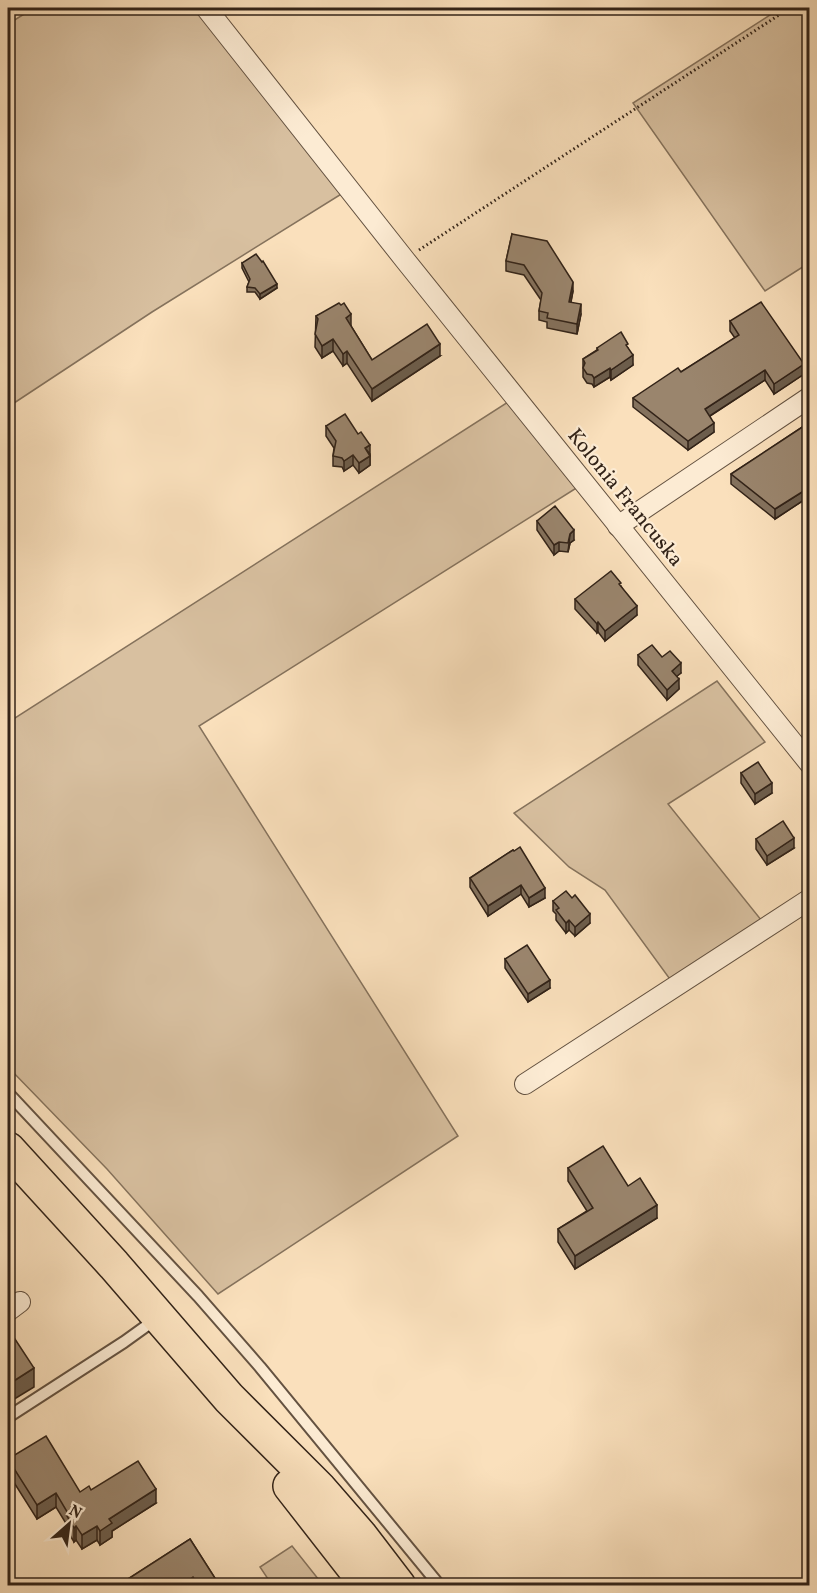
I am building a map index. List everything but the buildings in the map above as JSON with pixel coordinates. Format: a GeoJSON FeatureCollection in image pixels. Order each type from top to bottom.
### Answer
{"type":"FeatureCollection","features":[{"type":"Feature","properties":{"kind":"highway"},"geometry":{"type":"LineString","coordinates":[[8,1149],[229,1398],[320,1489],[360,1535],[399,1586]]}},
{"type":"Feature","properties":{"kind":"highway"},"geometry":{"type":"LineString","coordinates":[[229,1398],[287,1483],[368,1586]]}},
{"type":"Feature","properties":{"kind":"street","name":"Kolonia Francuska"},"geometry":{"type":"LineString","coordinates":[[206,8],[405,260],[810,764]]}},
{"type":"Feature","properties":{"kind":"street"},"geometry":{"type":"LineString","coordinates":[[618,526],[810,397]]}},
{"type":"Feature","properties":{"kind":"street"},"geometry":{"type":"LineString","coordinates":[[525,1084],[810,899]]}},
{"type":"Feature","properties":{"kind":"lane"},"geometry":{"type":"LineString","coordinates":[[8,1093],[198,1296],[260,1367],[440,1586]]}},
{"type":"Feature","properties":{"kind":"lane"},"geometry":{"type":"LineString","coordinates":[[8,1417],[159,1317]]}},
{"type":"Feature","properties":{"kind":"path"},"geometry":{"type":"LineString","coordinates":[[405,260],[779,15]]}},
{"type":"Feature","properties":{"kind":"shaded area"},"geometry":{"type":"Polygon","coordinates":[[[34,8],[196,8],[343,193],[152,312],[8,407],[8,24],[34,8]]]}},
{"type":"Feature","properties":{"kind":"shaded area"},"geometry":{"type":"Polygon","coordinates":[[[781,8],[809,8],[809,263],[765,291],[633,103],[781,8]]]}},
{"type":"Feature","properties":{"kind":"shaded area"},"geometry":{"type":"Polygon","coordinates":[[[508,402],[578,487],[199,726],[458,1136],[218,1294],[107,1169],[8,1067],[8,713],[12,720],[508,402]]]}},
{"type":"Feature","properties":{"kind":"shaded area"},"geometry":{"type":"Polygon","coordinates":[[[717,681],[765,742],[668,804],[762,921],[672,982],[605,890],[569,867],[514,813],[717,681]]]}},
{"type":"Feature","properties":{"kind":"shaded area"},"geometry":{"type":"Polygon","coordinates":[[[292,1546],[323,1585],[272,1585],[260,1567],[292,1546]]]}}]}
